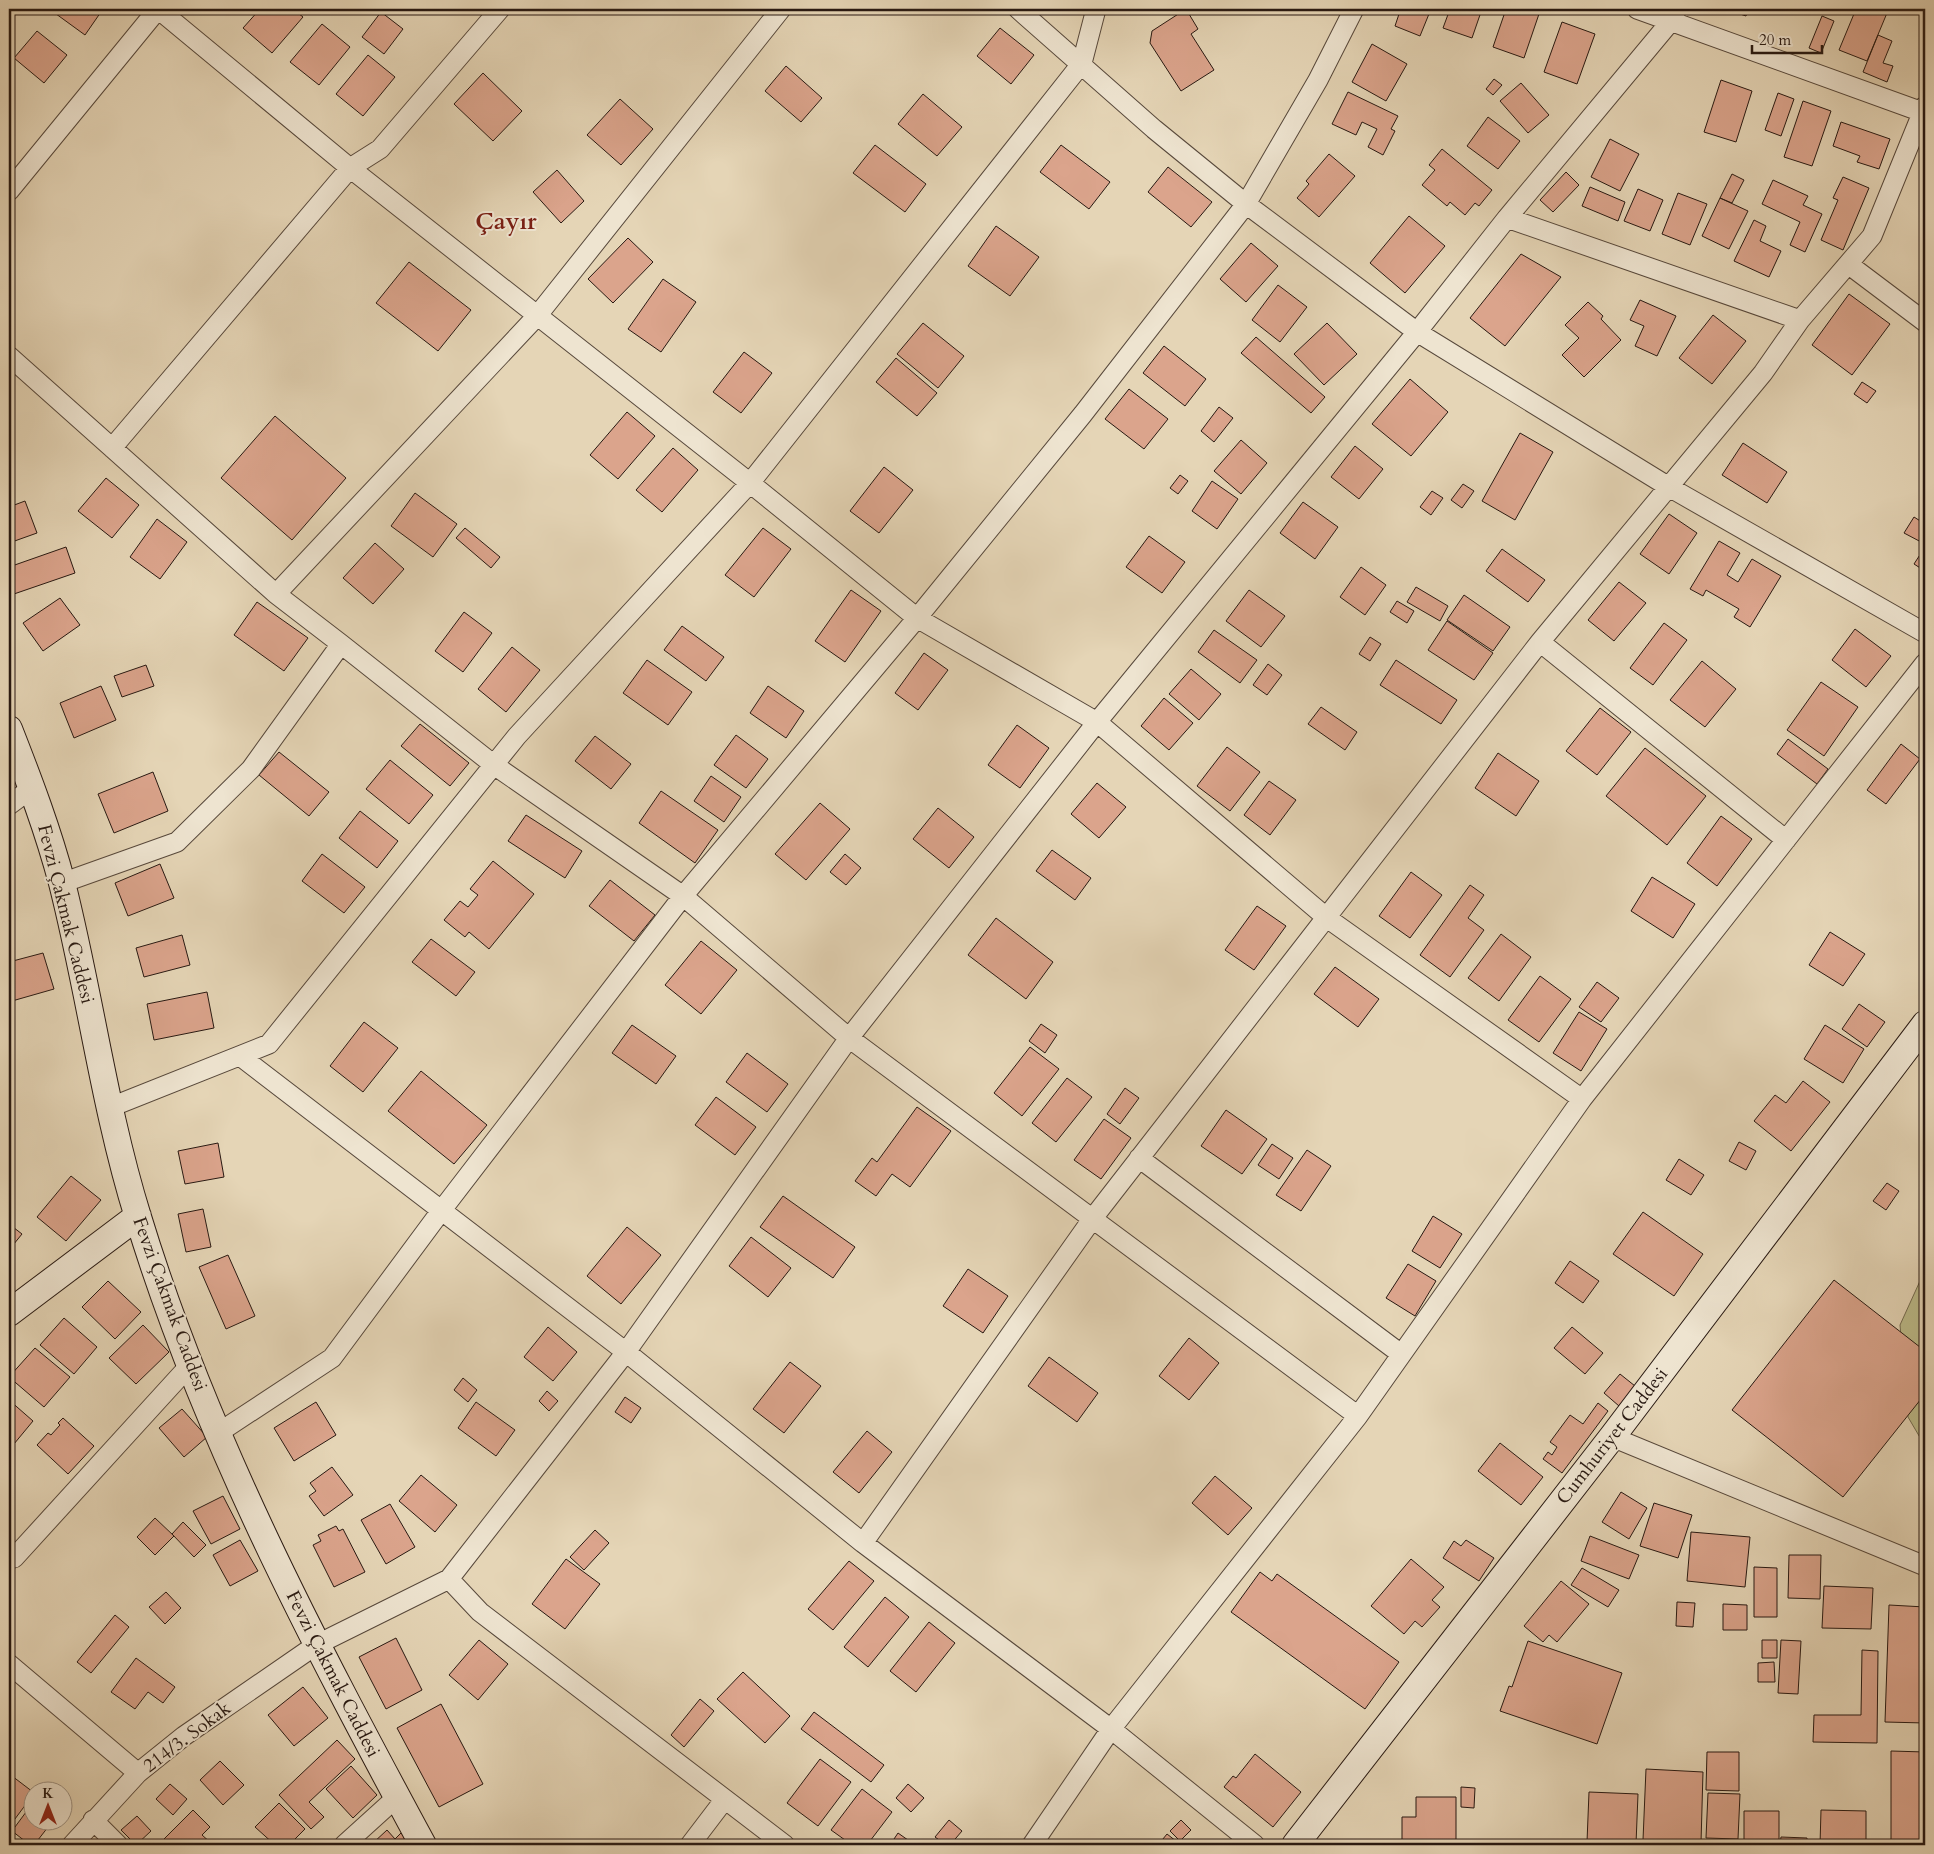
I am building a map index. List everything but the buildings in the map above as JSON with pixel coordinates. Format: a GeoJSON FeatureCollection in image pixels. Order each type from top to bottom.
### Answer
{"type":"FeatureCollection","features":[{"type":"Feature","properties":{"kind":"main road","name":"Fevzi Çakmak Caddesi"},"geometry":{"type":"LineString","coordinates":[[9,729],[32,788],[62,883],[111,1107],[138,1216],[190,1365],[218,1433],[316,1645],[423,1845]]}},
{"type":"Feature","properties":{"kind":"main road","name":"Cumhuriyet Caddesi"},"geometry":{"type":"LineString","coordinates":[[1300,1843],[1612,1437],[1925,1024]]}},
{"type":"Feature","properties":{"kind":"main road"},"geometry":{"type":"LineString","coordinates":[[9,1313],[138,1216]]}},
{"type":"Feature","properties":{"kind":"street"},"geometry":{"type":"LineString","coordinates":[[9,191],[158,9],[350,168],[750,482],[917,618],[1097,722],[1328,918],[1582,1099]]}},
{"type":"Feature","properties":{"kind":"street"},"geometry":{"type":"LineString","coordinates":[[112,448],[350,168],[380,149],[500,9]]}},
{"type":"Feature","properties":{"kind":"street"},"geometry":{"type":"LineString","coordinates":[[276,594],[537,316],[781,9]]}},
{"type":"Feature","properties":{"kind":"street"},"geometry":{"type":"LineString","coordinates":[[1018,9],[1082,63],[1154,129],[1246,204],[1417,332],[1668,487],[1925,633]]}},
{"type":"Feature","properties":{"kind":"street"},"geometry":{"type":"LineString","coordinates":[[111,1107],[269,1044],[518,736],[750,482],[1082,63],[1096,9]]}},
{"type":"Feature","properties":{"kind":"street"},"geometry":{"type":"LineString","coordinates":[[218,1433],[332,1358],[441,1212],[683,896],[917,618],[1083,414],[1246,204],[1318,80],[1354,9]]}},
{"type":"Feature","properties":{"kind":"street"},"geometry":{"type":"LineString","coordinates":[[863,1542],[1092,1218],[1328,918],[1540,642],[1763,373],[1800,320],[1872,236],[1925,110],[1674,15],[1637,9]]}},
{"type":"Feature","properties":{"kind":"street"},"geometry":{"type":"LineString","coordinates":[[785,1845],[480,1612],[449,1579],[626,1352],[849,1038],[1097,722],[1674,15]]}},
{"type":"Feature","properties":{"kind":"street"},"geometry":{"type":"LineString","coordinates":[[1507,218],[1800,320]]}},
{"type":"Feature","properties":{"kind":"street"},"geometry":{"type":"LineString","coordinates":[[1848,264],[1925,322]]}},
{"type":"Feature","properties":{"kind":"street"},"geometry":{"type":"LineString","coordinates":[[9,356],[276,594],[494,765],[683,896],[849,1038],[1358,1416]]}},
{"type":"Feature","properties":{"kind":"street"},"geometry":{"type":"LineString","coordinates":[[1540,642],[1786,840]]}},
{"type":"Feature","properties":{"kind":"street"},"geometry":{"type":"LineString","coordinates":[[62,883],[177,842],[251,769],[341,644]]}},
{"type":"Feature","properties":{"kind":"street"},"geometry":{"type":"LineString","coordinates":[[1032,1845],[1111,1729],[1358,1416],[1582,1099],[1925,663]]}},
{"type":"Feature","properties":{"kind":"street"},"geometry":{"type":"LineString","coordinates":[[9,805],[32,788]]}},
{"type":"Feature","properties":{"kind":"street"},"geometry":{"type":"LineString","coordinates":[[240,1056],[626,1352],[863,1542],[1111,1729],[1255,1845]]}},
{"type":"Feature","properties":{"kind":"street"},"geometry":{"type":"LineString","coordinates":[[1139,1158],[1402,1354]]}},
{"type":"Feature","properties":{"kind":"street"},"geometry":{"type":"LineString","coordinates":[[9,1554],[14,1558],[190,1365]]}},
{"type":"Feature","properties":{"kind":"street"},"geometry":{"type":"LineString","coordinates":[[1612,1437],[1925,1566]]}},
{"type":"Feature","properties":{"kind":"street","name":"214/3. Sokak"},"geometry":{"type":"LineString","coordinates":[[72,1845],[138,1773],[184,1736],[316,1645],[449,1579]]}},
{"type":"Feature","properties":{"kind":"street"},"geometry":{"type":"LineString","coordinates":[[9,1664],[138,1773]]}},
{"type":"Feature","properties":{"kind":"street"},"geometry":{"type":"LineString","coordinates":[[344,1845],[397,1797]]}},
{"type":"Feature","properties":{"kind":"street"},"geometry":{"type":"LineString","coordinates":[[690,1845],[725,1799]]}},
{"type":"Feature","properties":{"kind":"street"},"geometry":{"type":"LineString","coordinates":[[93,1820],[118,1845]]}},
{"type":"Feature","properties":{"kind":"shaded area"},"geometry":{"type":"Polygon","coordinates":[[[1925,1270],[1925,1446],[1908,1417],[1900,1325],[1925,1270]]]}},
{"type":"Feature","properties":{"kind":"district","name":"Çayır"},"geometry":{"type":"Point","coordinates":[506,221]}}]}
